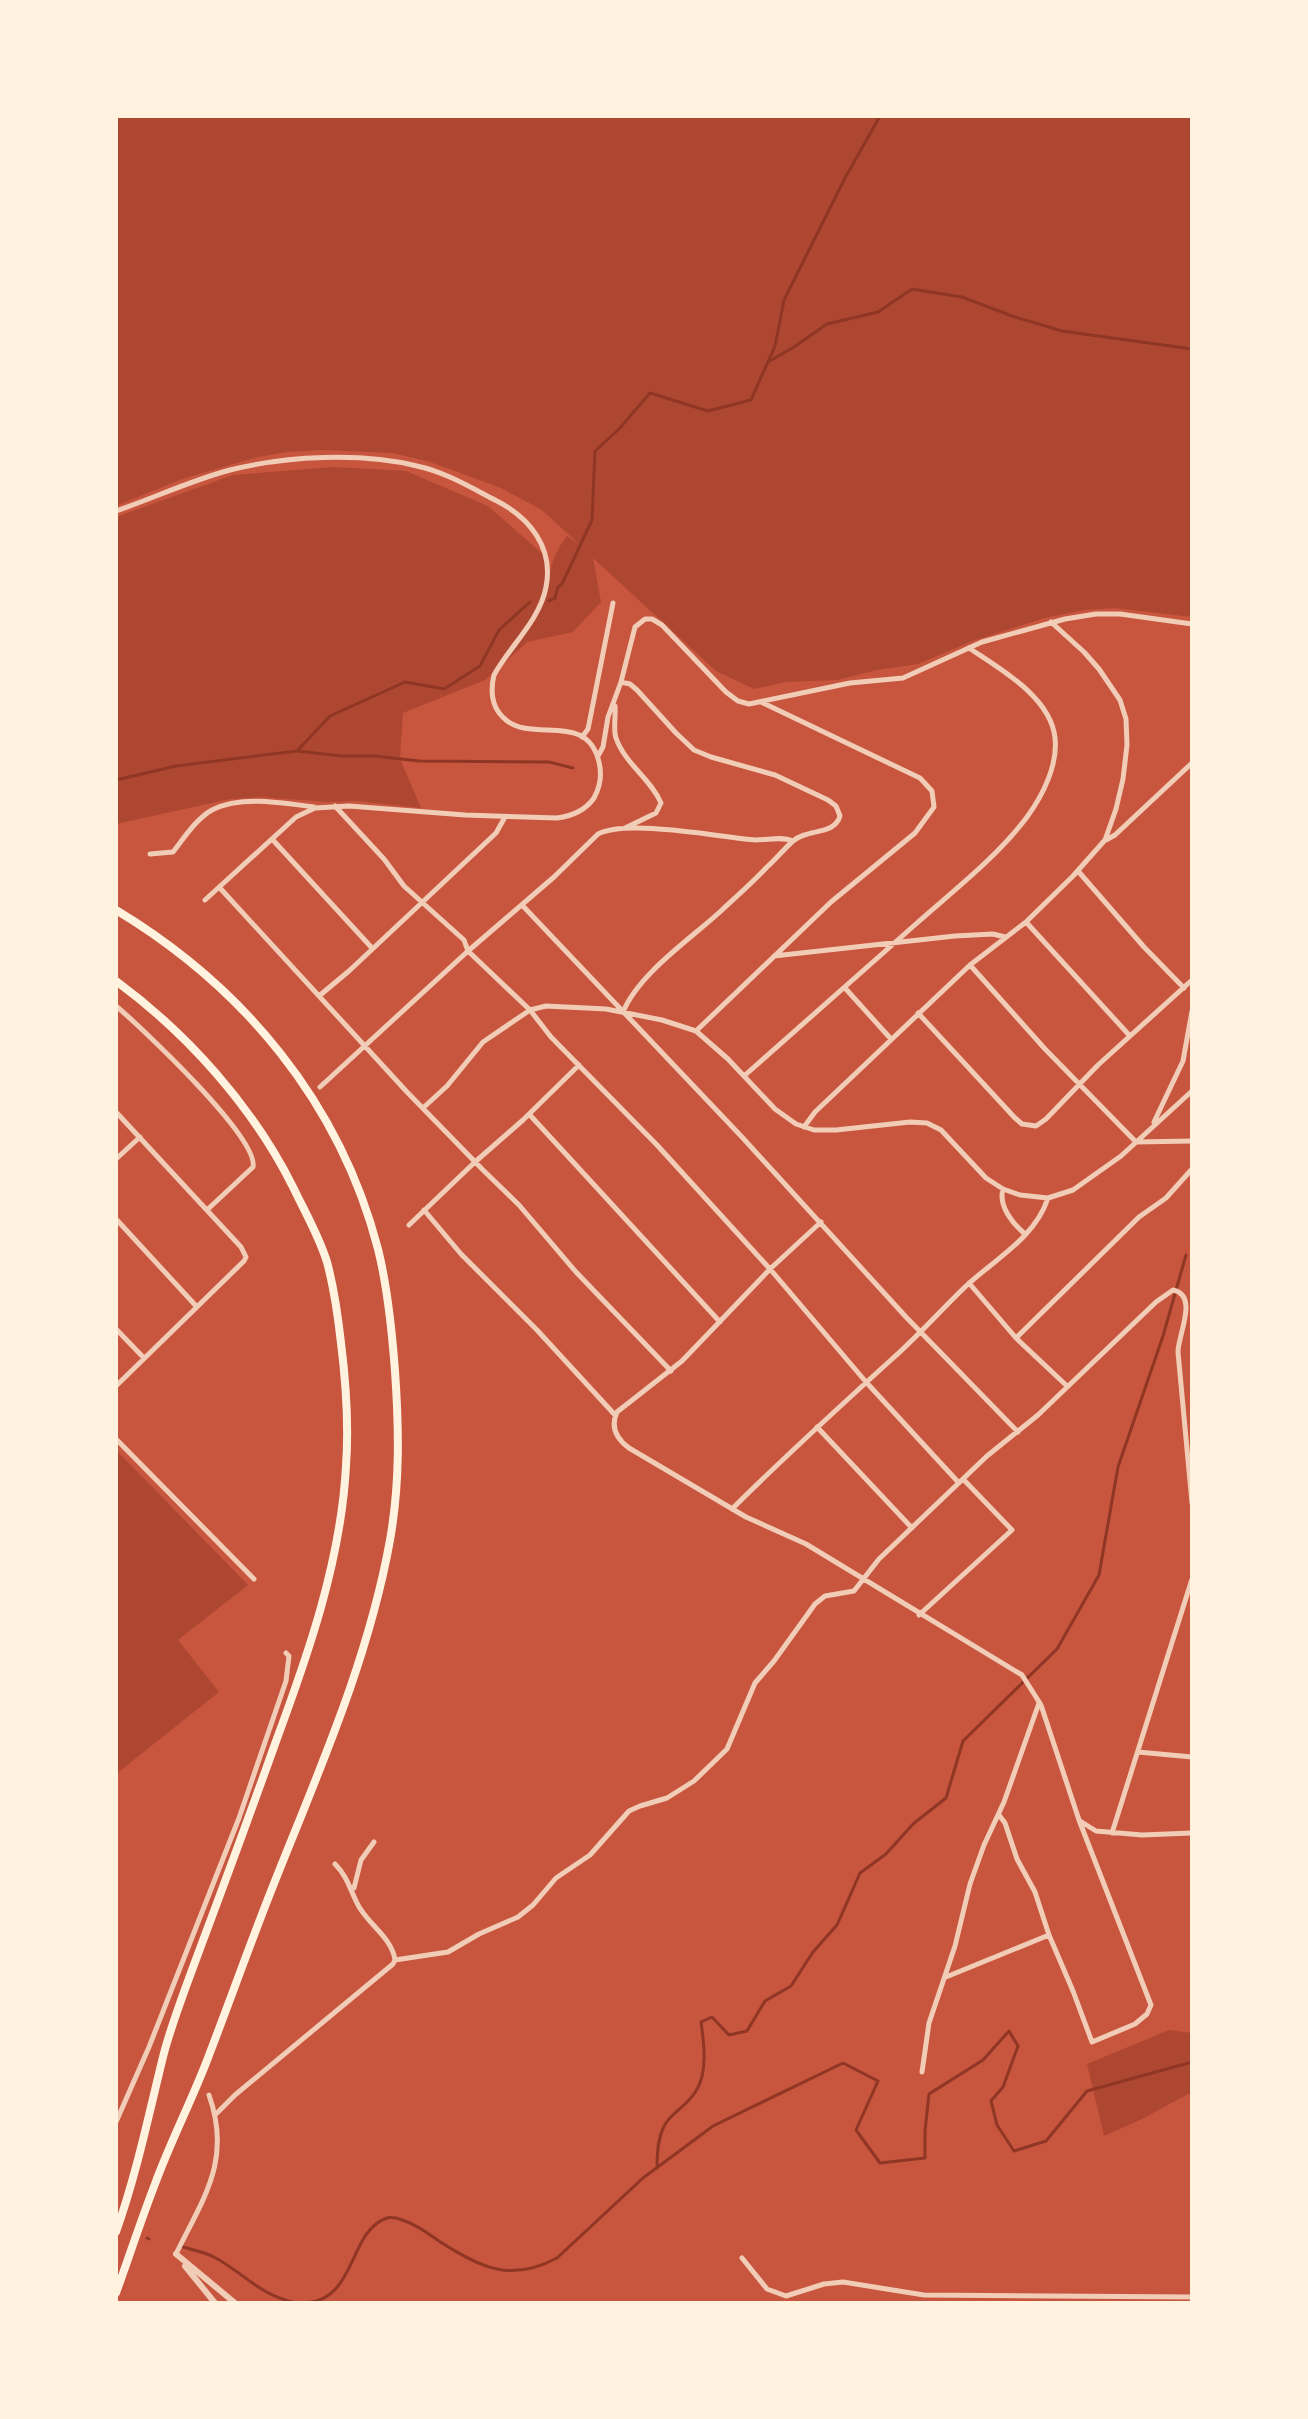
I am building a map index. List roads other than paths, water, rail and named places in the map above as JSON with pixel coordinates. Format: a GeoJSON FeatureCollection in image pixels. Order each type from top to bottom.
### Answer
{"type":"FeatureCollection","features":[{"type":"Feature","properties":{"kind":"highway"},"geometry":{"type":"LineString","coordinates":[[116,910],[182,954],[226,993],[284,1056],[326,1122],[361,1198],[380,1258],[393,1340],[399,1463],[394,1517],[383,1576],[355,1674],[205,2065],[155,2182],[116,2293]]}},
{"type":"Feature","properties":{"kind":"highway"},"geometry":{"type":"LineString","coordinates":[[116,981],[147,1006],[216,1075],[253,1120],[285,1171],[320,1243],[331,1278],[344,1369],[347,1416],[343,1501],[314,1630],[165,2050],[136,2170],[116,2232]]}},
{"type":"Feature","properties":{"kind":"street"},"geometry":{"type":"LineString","coordinates":[[116,511],[229,470],[317,457],[417,465],[503,504],[522,517],[541,542],[547,567],[547,584],[540,606],[494,675],[492,698],[508,722],[518,727],[566,730],[582,737],[598,756],[601,767],[599,787],[587,806],[569,816],[547,819],[250,802],[211,811],[173,852],[150,854]]}},
{"type":"Feature","properties":{"kind":"street"},"geometry":{"type":"LineString","coordinates":[[582,737],[588,729],[613,603]]}},
{"type":"Feature","properties":{"kind":"street"},"geometry":{"type":"LineString","coordinates":[[598,756],[635,627],[649,618],[668,630],[734,698],[746,704],[850,683],[903,678],[969,648],[1051,622],[1106,614],[1192,624]]}},
{"type":"Feature","properties":{"kind":"street"},"geometry":{"type":"LineString","coordinates":[[804,1127],[815,1112],[918,1013],[970,965],[1026,922],[1105,840],[1116,809],[1124,770],[1128,735],[1126,719],[1120,700],[1099,669],[1051,622]]}},
{"type":"Feature","properties":{"kind":"street"},"geometry":{"type":"LineString","coordinates":[[744,1076],[984,862],[1025,820],[1048,780],[1055,738],[1040,705],[1020,684],[969,648]]}},
{"type":"Feature","properties":{"kind":"street"},"geometry":{"type":"LineString","coordinates":[[621,682],[637,690],[694,750],[768,773],[822,797],[836,806],[840,816],[834,827],[807,833],[793,841],[660,965],[634,994],[623,1012]]}},
{"type":"Feature","properties":{"kind":"street"},"geometry":{"type":"LineString","coordinates":[[614,701],[617,722],[615,737],[640,775],[654,788],[661,803],[656,813],[623,829]]}},
{"type":"Feature","properties":{"kind":"street"},"geometry":{"type":"LineString","coordinates":[[696,1031],[831,902],[915,833],[933,809],[934,800],[929,785],[920,778],[760,702]]}},
{"type":"Feature","properties":{"kind":"street"},"geometry":{"type":"LineString","coordinates":[[1105,840],[1115,835],[1192,763]]}},
{"type":"Feature","properties":{"kind":"street"},"geometry":{"type":"LineString","coordinates":[[334,805],[384,859],[404,886],[464,940],[468,951],[530,1010],[551,1037],[638,1125],[770,1269],[866,1382],[1012,1530],[919,1615]]}},
{"type":"Feature","properties":{"kind":"street"},"geometry":{"type":"LineString","coordinates":[[205,900],[296,817],[315,808]]}},
{"type":"Feature","properties":{"kind":"street"},"geometry":{"type":"LineString","coordinates":[[319,996],[496,833],[505,817]]}},
{"type":"Feature","properties":{"kind":"street"},"geometry":{"type":"LineString","coordinates":[[320,1087],[598,834],[623,829],[760,840],[786,838],[793,841]]}},
{"type":"Feature","properties":{"kind":"street"},"geometry":{"type":"LineString","coordinates":[[272,839],[372,948]]}},
{"type":"Feature","properties":{"kind":"street"},"geometry":{"type":"LineString","coordinates":[[1078,871],[1184,988]]}},
{"type":"Feature","properties":{"kind":"street"},"geometry":{"type":"LineString","coordinates":[[219,887],[671,1371]]}},
{"type":"Feature","properties":{"kind":"street"},"geometry":{"type":"LineString","coordinates":[[522,905],[1018,1432]]}},
{"type":"Feature","properties":{"kind":"street"},"geometry":{"type":"LineString","coordinates":[[1026,922],[1130,1036]]}},
{"type":"Feature","properties":{"kind":"street"},"geometry":{"type":"LineString","coordinates":[[773,956],[979,934],[1005,937]]}},
{"type":"Feature","properties":{"kind":"street"},"geometry":{"type":"LineString","coordinates":[[970,965],[1079,1085],[1136,1142],[1192,1141]]}},
{"type":"Feature","properties":{"kind":"street"},"geometry":{"type":"LineString","coordinates":[[918,1013],[1022,1124],[1036,1126],[1192,980]]}},
{"type":"Feature","properties":{"kind":"street"},"geometry":{"type":"LineString","coordinates":[[845,988],[891,1039]]}},
{"type":"Feature","properties":{"kind":"street"},"geometry":{"type":"LineString","coordinates":[[116,1006],[200,1088],[234,1128],[254,1158],[252,1168],[207,1210]]}},
{"type":"Feature","properties":{"kind":"street"},"geometry":{"type":"LineString","coordinates":[[423,1108],[447,1086],[483,1042],[530,1010],[541,1006],[583,1006],[673,1023],[696,1031],[784,1117],[804,1127],[836,1130],[917,1122],[932,1124],[947,1135],[986,1178],[1003,1189],[1020,1195],[1048,1198],[1073,1190],[1121,1156],[1192,1091]]}},
{"type":"Feature","properties":{"kind":"street"},"geometry":{"type":"LineString","coordinates":[[1151,1127],[1183,1061],[1192,1011]]}},
{"type":"Feature","properties":{"kind":"street"},"geometry":{"type":"LineString","coordinates":[[409,1225],[579,1065]]}},
{"type":"Feature","properties":{"kind":"street"},"geometry":{"type":"LineString","coordinates":[[116,1112],[241,1247],[246,1257],[116,1386]]}},
{"type":"Feature","properties":{"kind":"street"},"geometry":{"type":"LineString","coordinates":[[529,1114],[720,1322]]}},
{"type":"Feature","properties":{"kind":"street"},"geometry":{"type":"LineString","coordinates":[[116,1159],[140,1137]]}},
{"type":"Feature","properties":{"kind":"street"},"geometry":{"type":"LineString","coordinates":[[1016,1338],[1139,1217],[1166,1198],[1192,1169]]}},
{"type":"Feature","properties":{"kind":"street"},"geometry":{"type":"LineString","coordinates":[[1003,1189],[1002,1201],[1016,1227],[1025,1234]]}},
{"type":"Feature","properties":{"kind":"street"},"geometry":{"type":"LineString","coordinates":[[732,1509],[969,1283],[1010,1251],[1044,1210],[1048,1198]]}},
{"type":"Feature","properties":{"kind":"street"},"geometry":{"type":"LineString","coordinates":[[424,1210],[461,1254],[615,1415]]}},
{"type":"Feature","properties":{"kind":"street"},"geometry":{"type":"LineString","coordinates":[[116,1219],[197,1307]]}},
{"type":"Feature","properties":{"kind":"street"},"geometry":{"type":"LineString","coordinates":[[821,1222],[770,1269],[671,1371],[620,1409],[615,1415],[615,1433],[623,1443],[732,1509],[806,1544],[1022,1675],[1039,1703],[1079,1820],[1151,2005],[1147,2014],[1135,2024],[1092,2042],[1035,1892],[999,1815]]}},
{"type":"Feature","properties":{"kind":"street"},"geometry":{"type":"LineString","coordinates":[[969,1283],[1016,1338],[1067,1386]]}},
{"type":"Feature","properties":{"kind":"street"},"geometry":{"type":"LineString","coordinates":[[216,2114],[395,1960],[448,1952],[518,1917],[556,1878],[590,1855],[629,1811],[667,1798],[694,1781],[727,1749],[755,1683],[815,1604],[825,1596],[854,1591],[879,1559],[987,1456],[1018,1432],[1167,1292],[1176,1290],[1186,1301],[1178,1352],[1192,1503]]}},
{"type":"Feature","properties":{"kind":"street"},"geometry":{"type":"LineString","coordinates":[[116,1329],[144,1358]]}},
{"type":"Feature","properties":{"kind":"street"},"geometry":{"type":"LineString","coordinates":[[817,1427],[912,1528]]}},
{"type":"Feature","properties":{"kind":"street"},"geometry":{"type":"LineString","coordinates":[[116,1439],[254,1579]]}},
{"type":"Feature","properties":{"kind":"street"},"geometry":{"type":"LineString","coordinates":[[1112,1833],[1192,1579]]}},
{"type":"Feature","properties":{"kind":"street"},"geometry":{"type":"LineString","coordinates":[[116,2122],[149,2047],[239,1818],[286,1681],[289,1656],[286,1653]]}},
{"type":"Feature","properties":{"kind":"street"},"geometry":{"type":"LineString","coordinates":[[922,2072],[929,2023],[970,1884],[999,1815],[1039,1703]]}},
{"type":"Feature","properties":{"kind":"street"},"geometry":{"type":"LineString","coordinates":[[1138,1752],[1192,1757]]}},
{"type":"Feature","properties":{"kind":"street"},"geometry":{"type":"LineString","coordinates":[[1079,1820],[1096,1831],[1112,1833],[1192,1833]]}},
{"type":"Feature","properties":{"kind":"street"},"geometry":{"type":"LineString","coordinates":[[353,1893],[361,1860],[374,1842]]}},
{"type":"Feature","properties":{"kind":"street"},"geometry":{"type":"LineString","coordinates":[[335,1864],[344,1874],[363,1913],[389,1944],[395,1960]]}},
{"type":"Feature","properties":{"kind":"street"},"geometry":{"type":"LineString","coordinates":[[945,1977],[1049,1935]]}},
{"type":"Feature","properties":{"kind":"street"},"geometry":{"type":"LineString","coordinates":[[176,2254],[216,2166],[216,2114],[209,2095]]}},
{"type":"Feature","properties":{"kind":"street"},"geometry":{"type":"LineString","coordinates":[[176,2254],[215,2303]]}},
{"type":"Feature","properties":{"kind":"street"},"geometry":{"type":"LineString","coordinates":[[176,2254],[235,2303]]}},
{"type":"Feature","properties":{"kind":"street"},"geometry":{"type":"LineString","coordinates":[[742,2258],[767,2289],[786,2296],[824,2284],[843,2282],[924,2295],[1192,2297]]}},
{"type":"Feature","properties":{"kind":"waterway"},"geometry":{"type":"LineString","coordinates":[[549,601],[555,598],[592,520],[595,451],[650,393],[708,411],[751,400],[775,346],[784,300],[880,116]]}},
{"type":"Feature","properties":{"kind":"waterway"},"geometry":{"type":"LineString","coordinates":[[768,362],[827,324],[878,312],[912,289],[962,297],[1062,331],[1192,349]]}},
{"type":"Feature","properties":{"kind":"waterway"},"geometry":{"type":"LineString","coordinates":[[116,780],[176,766],[297,751],[330,716],[405,682],[444,689],[480,666],[499,630],[530,602]]}},
{"type":"Feature","properties":{"kind":"waterway"},"geometry":{"type":"LineString","coordinates":[[298,751],[419,761],[549,762],[573,768]]}},
{"type":"Feature","properties":{"kind":"waterway"},"geometry":{"type":"LineString","coordinates":[[657,2168],[662,2129],[700,2083],[704,2057],[701,2022],[712,2017],[729,2035],[747,2031],[765,2001],[791,1986],[813,1952],[837,1925],[860,1873],[886,1854],[913,1824],[946,1798],[963,1741],[1057,1649],[1099,1575],[1118,1467],[1163,1336],[1186,1255]]}},
{"type":"Feature","properties":{"kind":"waterway"},"geometry":{"type":"LineString","coordinates":[[305,2303],[322,2299],[334,2290],[344,2278],[365,2236],[374,2225],[390,2217],[415,2225],[485,2266],[512,2271],[557,2258],[643,2178],[713,2126],[843,2063],[878,2081],[856,2130],[880,2163],[925,2158],[929,2094],[983,2060],[1009,2031],[1018,2046],[1003,2087],[991,2101],[997,2125],[1014,2151],[1046,2141],[1087,2091],[1192,2062]]}},
{"type":"Feature","properties":{"kind":"waterway"},"geometry":{"type":"LineString","coordinates":[[183,2247],[210,2255],[262,2290],[297,2303]]}}]}
